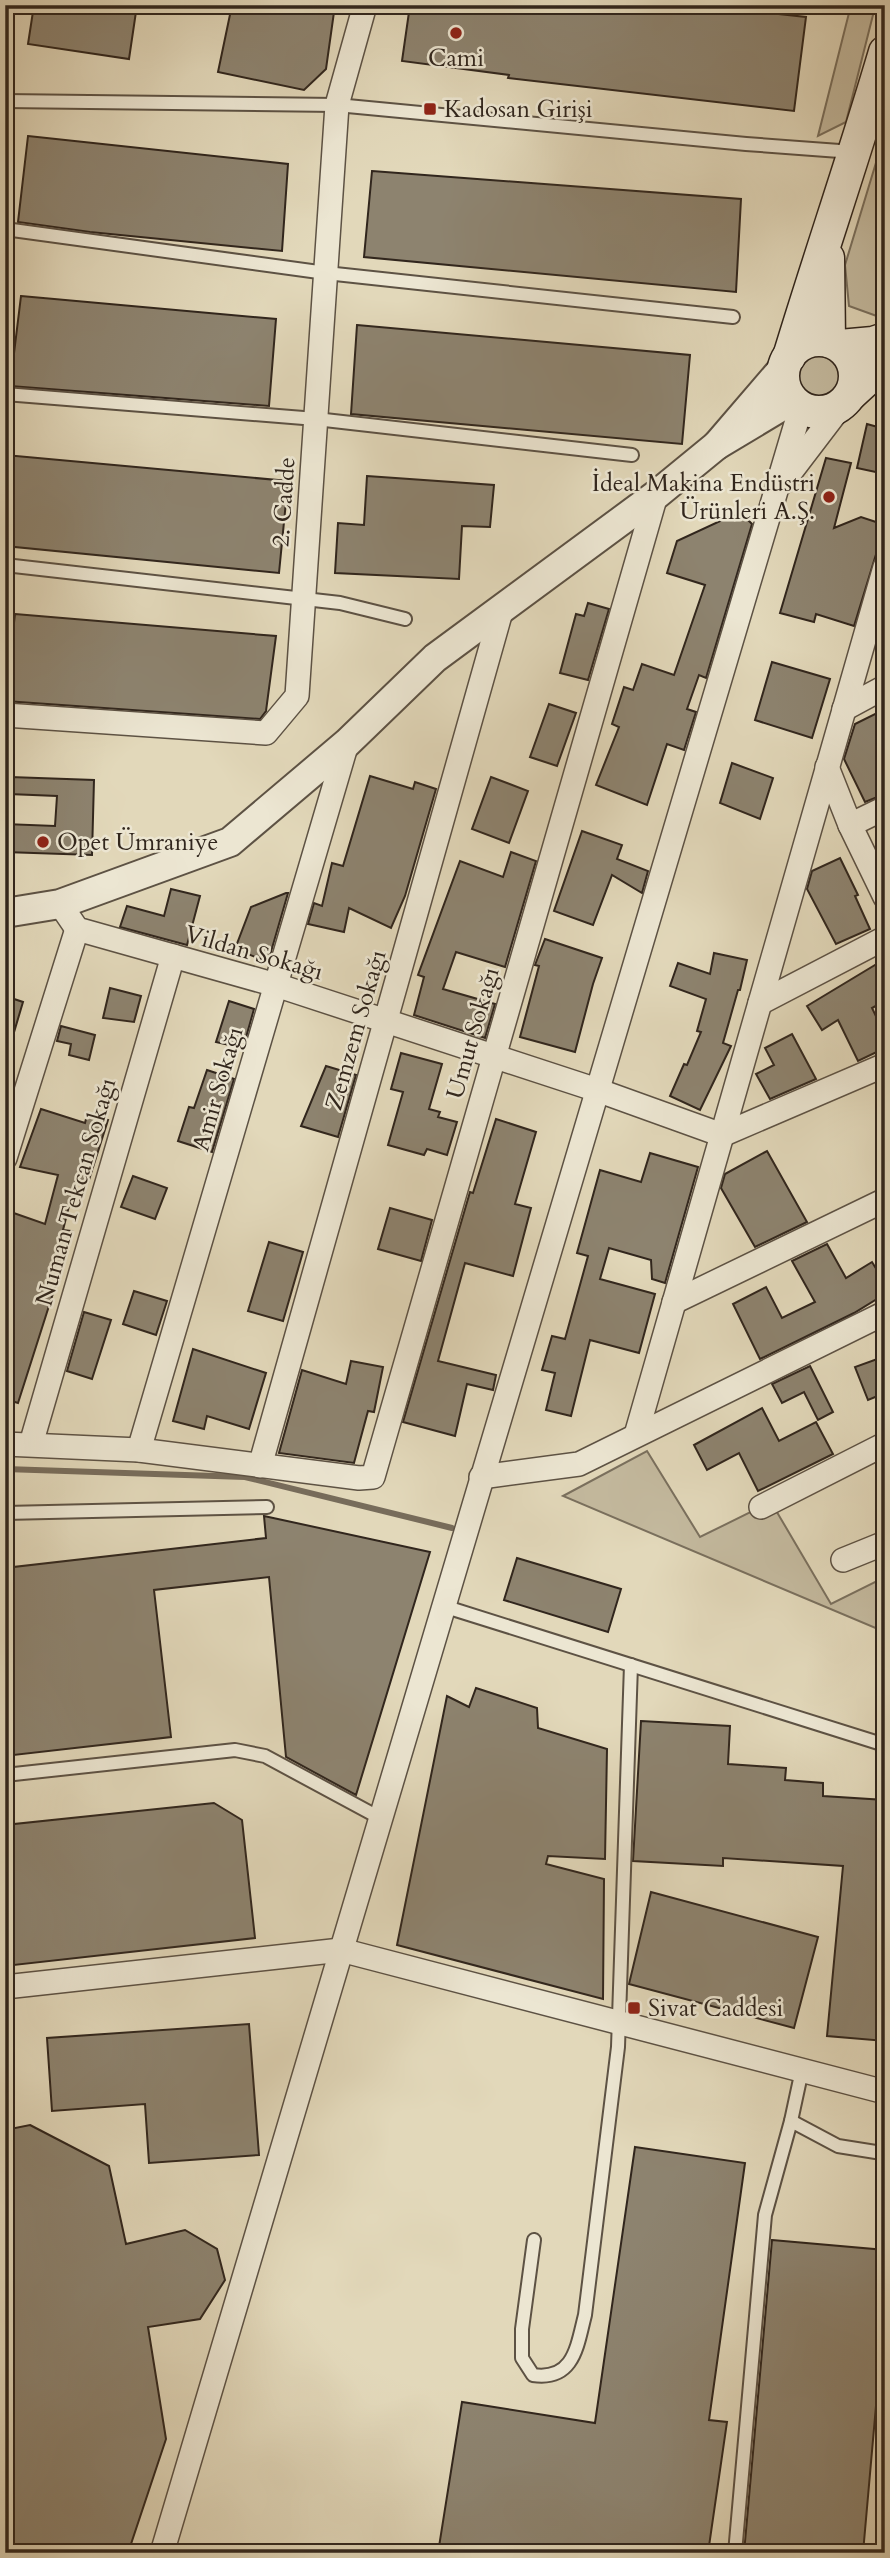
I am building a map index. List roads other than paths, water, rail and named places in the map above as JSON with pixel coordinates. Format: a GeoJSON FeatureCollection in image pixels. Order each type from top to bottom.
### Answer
{"type":"FeatureCollection","features":[{"type":"Feature","properties":{"kind":"main road"},"geometry":{"type":"LineString","coordinates":[[885,52],[786,362],[783,379],[786,390],[796,403],[811,412],[823,412],[835,409],[885,363]]}},
{"type":"Feature","properties":{"kind":"main road"},"geometry":{"type":"LineString","coordinates":[[828,228],[835,344],[853,363],[855,384],[848,398]]}},
{"type":"Feature","properties":{"kind":"main road"},"geometry":{"type":"LineString","coordinates":[[786,362],[796,348],[806,342],[818,340],[835,344],[873,343],[885,339]]}},
{"type":"Feature","properties":{"kind":"street","name":"2. Cadde"},"geometry":{"type":"LineString","coordinates":[[5,715],[266,733],[297,696],[337,105],[366,5]]}},
{"type":"Feature","properties":{"kind":"street"},"geometry":{"type":"LineString","coordinates":[[5,913],[60,904],[230,842],[347,743],[435,659],[656,495],[717,445],[786,362]]}},
{"type":"Feature","properties":{"kind":"street"},"geometry":{"type":"LineString","coordinates":[[773,496],[848,398]]}},
{"type":"Feature","properties":{"kind":"street"},"geometry":{"type":"LineString","coordinates":[[717,445],[796,403]]}},
{"type":"Feature","properties":{"kind":"street"},"geometry":{"type":"LineString","coordinates":[[162,2553],[773,496],[796,403]]}},
{"type":"Feature","properties":{"kind":"street","name":"Umut Sokağı"},"geometry":{"type":"LineString","coordinates":[[260,1466],[359,1478],[373,1476],[656,495]]}},
{"type":"Feature","properties":{"kind":"street"},"geometry":{"type":"LineString","coordinates":[[636,1435],[885,567]]}},
{"type":"Feature","properties":{"kind":"street","name":"Zemzem Sokağı"},"geometry":{"type":"LineString","coordinates":[[260,1466],[502,608]]}},
{"type":"Feature","properties":{"kind":"street"},"geometry":{"type":"LineString","coordinates":[[844,709],[885,687]]}},
{"type":"Feature","properties":{"kind":"street","name":"Amir Sokağı"},"geometry":{"type":"LineString","coordinates":[[139,1450],[347,743]]}},
{"type":"Feature","properties":{"kind":"street"},"geometry":{"type":"LineString","coordinates":[[827,767],[850,825],[885,897]]}},
{"type":"Feature","properties":{"kind":"street"},"geometry":{"type":"LineString","coordinates":[[850,825],[885,808]]}},
{"type":"Feature","properties":{"kind":"street"},"geometry":{"type":"LineString","coordinates":[[5,1158],[77,929],[60,904]]}},
{"type":"Feature","properties":{"kind":"street","name":"Vildan Sokağı"},"geometry":{"type":"LineString","coordinates":[[77,929],[276,985],[386,1020],[722,1135]]}},
{"type":"Feature","properties":{"kind":"street"},"geometry":{"type":"LineString","coordinates":[[760,1003],[885,938]]}},
{"type":"Feature","properties":{"kind":"street","name":"Numan Tekcan Sokağı"},"geometry":{"type":"LineString","coordinates":[[31,1444],[173,956]]}},
{"type":"Feature","properties":{"kind":"street"},"geometry":{"type":"LineString","coordinates":[[722,1135],[885,1065]]}},
{"type":"Feature","properties":{"kind":"street"},"geometry":{"type":"LineString","coordinates":[[674,1302],[885,1200]]}},
{"type":"Feature","properties":{"kind":"street"},"geometry":{"type":"LineString","coordinates":[[481,1477],[579,1464],[885,1313]]}},
{"type":"Feature","properties":{"kind":"street"},"geometry":{"type":"LineString","coordinates":[[5,1444],[139,1450],[260,1466]]}},
{"type":"Feature","properties":{"kind":"street"},"geometry":{"type":"LineString","coordinates":[[761,1507],[885,1444]]}},
{"type":"Feature","properties":{"kind":"street"},"geometry":{"type":"LineString","coordinates":[[844,1560],[885,1542]]}},
{"type":"Feature","properties":{"kind":"street"},"geometry":{"type":"LineString","coordinates":[[5,1987],[341,1950],[885,2092]]}},
{"type":"Feature","properties":{"kind":"lane"},"geometry":{"type":"LineString","coordinates":[[5,102],[337,105],[855,152]]}},
{"type":"Feature","properties":{"kind":"lane"},"geometry":{"type":"LineString","coordinates":[[5,229],[326,273],[733,317]]}},
{"type":"Feature","properties":{"kind":"lane"},"geometry":{"type":"LineString","coordinates":[[5,394],[316,419],[632,455]]}},
{"type":"Feature","properties":{"kind":"lane"},"geometry":{"type":"LineString","coordinates":[[5,565],[340,603],[405,619]]}},
{"type":"Feature","properties":{"kind":"lane"},"geometry":{"type":"LineString","coordinates":[[5,1513],[267,1507]]}},
{"type":"Feature","properties":{"kind":"lane"},"geometry":{"type":"LineString","coordinates":[[443,1606],[885,1745]]}},
{"type":"Feature","properties":{"kind":"lane"},"geometry":{"type":"LineString","coordinates":[[534,2240],[522,2329],[522,2358],[533,2375],[548,2377],[564,2369],[575,2355],[585,2315],[618,2046],[631,1665]]}},
{"type":"Feature","properties":{"kind":"lane"},"geometry":{"type":"LineString","coordinates":[[5,1775],[235,1750],[265,1756],[380,1818]]}},
{"type":"Feature","properties":{"kind":"lane"},"geometry":{"type":"LineString","coordinates":[[735,2553],[765,2214],[802,2070]]}},
{"type":"Feature","properties":{"kind":"lane"},"geometry":{"type":"LineString","coordinates":[[791,2121],[838,2146],[882,2154]]}},
{"type":"Feature","properties":{"kind":"waterway"},"geometry":{"type":"LineString","coordinates":[[5,1469],[245,1477],[452,1528]]}},
{"type":"Feature","properties":{"kind":"place","name":"Cami"},"geometry":{"type":"Point","coordinates":[456,33]}},
{"type":"Feature","properties":{"kind":"place","name":"Kadosan Girişi"},"geometry":{"type":"Point","coordinates":[430,109]}},
{"type":"Feature","properties":{"kind":"place","name":"İdeal Makina Endüstri Ürünleri A.Ş."},"geometry":{"type":"Point","coordinates":[829,497]}},
{"type":"Feature","properties":{"kind":"place","name":"Opet Ümraniye"},"geometry":{"type":"Point","coordinates":[43,842]}},
{"type":"Feature","properties":{"kind":"place","name":"Sivat Caddesi"},"geometry":{"type":"Point","coordinates":[634,2008]}}]}
